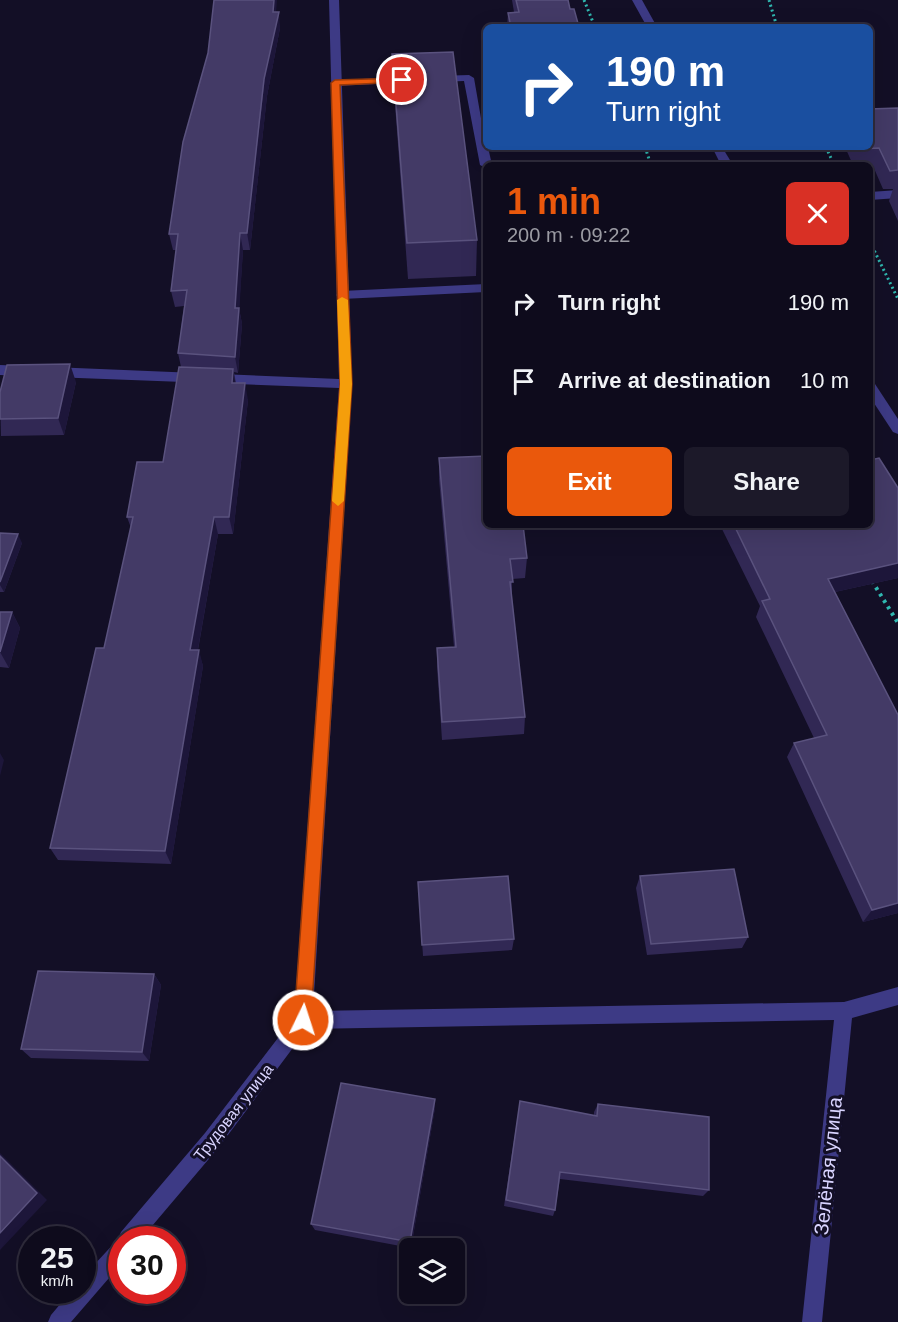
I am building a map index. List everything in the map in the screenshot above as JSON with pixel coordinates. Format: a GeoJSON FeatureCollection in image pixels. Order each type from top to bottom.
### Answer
{"type":"FeatureCollection","features":[{"type":"Feature","properties":{"kind":"street"},"geometry":{"type":"LineString","coordinates":[[334,0],[346,384],[303,1020],[844,1011],[898,996]]}},
{"type":"Feature","properties":{"kind":"street"},"geometry":{"type":"LineString","coordinates":[[637,0],[650,24]]}},
{"type":"Feature","properties":{"kind":"street"},"geometry":{"type":"LineString","coordinates":[[335,83],[469,78],[483,150]]}},
{"type":"Feature","properties":{"kind":"street"},"geometry":{"type":"LineString","coordinates":[[873,196],[898,194]]}},
{"type":"Feature","properties":{"kind":"street"},"geometry":{"type":"LineString","coordinates":[[342,295],[483,288]]}},
{"type":"Feature","properties":{"kind":"street"},"geometry":{"type":"LineString","coordinates":[[0,370],[346,384]]}},
{"type":"Feature","properties":{"kind":"street"},"geometry":{"type":"LineString","coordinates":[[873,392],[898,429]]}},
{"type":"Feature","properties":{"kind":"street","name":"Зелёная улица"},"geometry":{"type":"LineString","coordinates":[[812,1322],[844,1011]]}},
{"type":"Feature","properties":{"kind":"street","name":"Трудовая улица"},"geometry":{"type":"LineString","coordinates":[[139,1226],[213,1140],[303,1020]]}},
{"type":"Feature","properties":{"kind":"street"},"geometry":{"type":"LineString","coordinates":[[60,1320],[108,1263]]}},
{"type":"Feature","properties":{"kind":"path"},"geometry":{"type":"LineString","coordinates":[[584,0],[594,24]]}},
{"type":"Feature","properties":{"kind":"path"},"geometry":{"type":"LineString","coordinates":[[769,0],[776,24]]}},
{"type":"Feature","properties":{"kind":"path"},"geometry":{"type":"LineString","coordinates":[[873,248],[898,299]]}},
{"type":"Feature","properties":{"kind":"path"},"geometry":{"type":"LineString","coordinates":[[868,574],[898,623]]}},
{"type":"Feature","properties":{"kind":"building"},"geometry":{"type":"Polygon","coordinates":[[[214,0],[274,0],[273,12],[279,12],[264,79],[247,233],[240,233],[235,308],[239,308],[235,357],[178,353],[187,290],[171,291],[178,234],[169,234],[183,142],[208,53],[214,0]]]}},
{"type":"Feature","properties":{"kind":"building"},"geometry":{"type":"Polygon","coordinates":[[[516,0],[568,0],[570,9],[574,9],[578,24],[510,24],[508,13],[519,12],[516,0]]]}},
{"type":"Feature","properties":{"kind":"building"},"geometry":{"type":"Polygon","coordinates":[[[453,52],[477,240],[407,243],[392,54],[453,52]]]}},
{"type":"Feature","properties":{"kind":"building"},"geometry":{"type":"Polygon","coordinates":[[[898,108],[898,170],[890,171],[879,148],[873,148],[873,109],[898,108]]]}},
{"type":"Feature","properties":{"kind":"building"},"geometry":{"type":"Polygon","coordinates":[[[70,364],[58,418],[0,419],[0,392],[7,365],[70,364]]]}},
{"type":"Feature","properties":{"kind":"building"},"geometry":{"type":"Polygon","coordinates":[[[179,367],[233,369],[232,383],[245,383],[229,517],[214,517],[190,650],[199,650],[165,851],[50,848],[96,648],[104,648],[133,517],[127,517],[137,462],[163,462],[179,367]]]}},
{"type":"Feature","properties":{"kind":"building"},"geometry":{"type":"Polygon","coordinates":[[[483,456],[483,528],[523,528],[527,558],[510,559],[513,582],[510,582],[525,717],[442,722],[437,648],[456,647],[439,458],[483,456]]]}},
{"type":"Feature","properties":{"kind":"building"},"geometry":{"type":"Polygon","coordinates":[[[879,458],[898,488],[898,563],[828,579],[898,715],[898,903],[872,910],[794,743],[827,735],[762,601],[770,599],[735,528],[873,528],[873,459],[879,458]]]}},
{"type":"Feature","properties":{"kind":"building"},"geometry":{"type":"Polygon","coordinates":[[[0,533],[18,534],[0,582],[0,533]]]}},
{"type":"Feature","properties":{"kind":"building"},"geometry":{"type":"Polygon","coordinates":[[[0,612],[12,612],[0,652],[0,612]]]}},
{"type":"Feature","properties":{"kind":"building"},"geometry":{"type":"Polygon","coordinates":[[[734,869],[748,937],[651,944],[640,876],[734,869]]]}},
{"type":"Feature","properties":{"kind":"building"},"geometry":{"type":"Polygon","coordinates":[[[508,876],[514,939],[422,945],[418,882],[508,876]]]}},
{"type":"Feature","properties":{"kind":"building"},"geometry":{"type":"Polygon","coordinates":[[[38,971],[154,974],[142,1052],[21,1049],[38,971]]]}},
{"type":"Feature","properties":{"kind":"building"},"geometry":{"type":"Polygon","coordinates":[[[341,1083],[435,1099],[411,1238],[399,1238],[399,1240],[311,1224],[341,1083]]]}},
{"type":"Feature","properties":{"kind":"building"},"geometry":{"type":"Polygon","coordinates":[[[520,1101],[597,1116],[598,1104],[709,1117],[709,1190],[560,1172],[555,1210],[506,1200],[520,1101]]]}},
{"type":"Feature","properties":{"kind":"building"},"geometry":{"type":"Polygon","coordinates":[[[0,1156],[37,1193],[0,1233],[0,1156]]]}},
{"type":"Feature","properties":{"kind":"slow traffic"},"geometry":{"type":"LineString","coordinates":[[338,501],[346,384],[342,300]]}},
{"type":"Feature","properties":{"kind":"route"},"geometry":{"type":"LineString","coordinates":[[303,1020],[346,384],[335,83],[402,80]]}}]}
